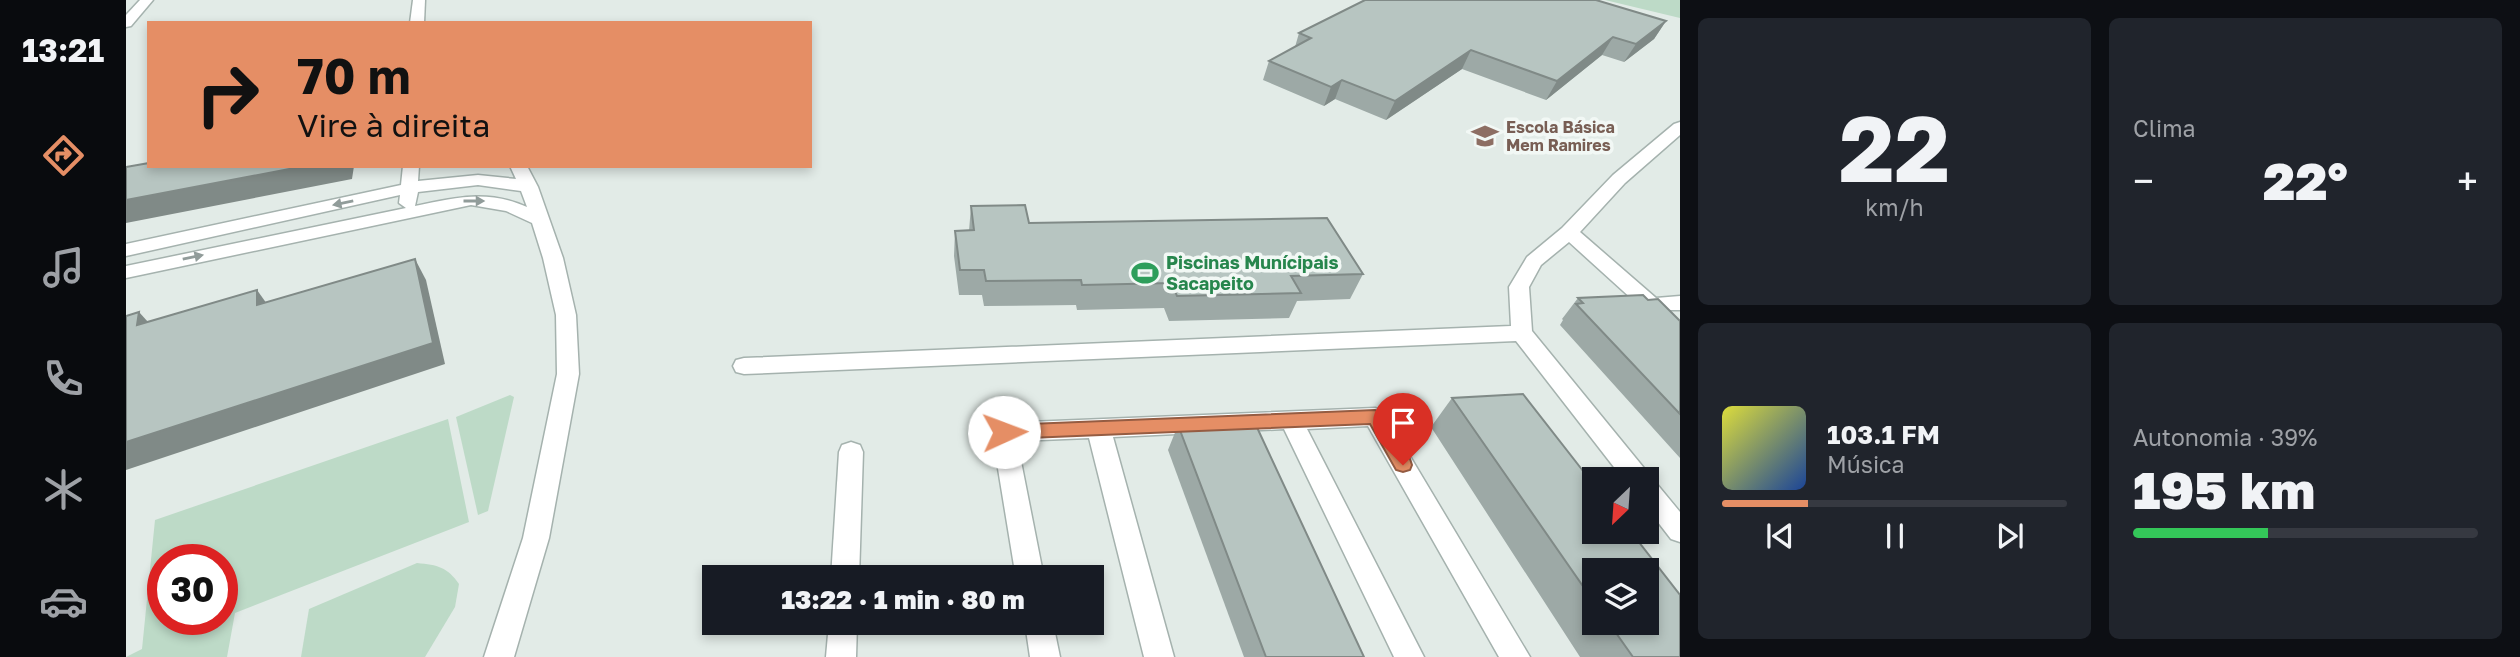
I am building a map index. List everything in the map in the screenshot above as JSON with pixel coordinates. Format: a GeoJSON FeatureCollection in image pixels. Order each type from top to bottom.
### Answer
{"type":"FeatureCollection","features":[{"type":"Feature","properties":{"kind":"street"},"geometry":{"type":"LineString","coordinates":[[126,23],[147,0]]}},
{"type":"Feature","properties":{"kind":"street"},"geometry":{"type":"LineString","coordinates":[[417,21],[419,0]]}},
{"type":"Feature","properties":{"kind":"street"},"geometry":{"type":"LineString","coordinates":[[1629,467],[1522,332],[1519,287],[1534,261],[1569,232],[1619,179],[1680,127]]}},
{"type":"Feature","properties":{"kind":"street"},"geometry":{"type":"LineString","coordinates":[[408,211],[411,168]]}},
{"type":"Feature","properties":{"kind":"street"},"geometry":{"type":"LineString","coordinates":[[499,657],[536,538],[568,374],[566,315],[553,258],[529,187],[519,168]]}},
{"type":"Feature","properties":{"kind":"street"},"geometry":{"type":"LineString","coordinates":[[126,250],[409,189],[484,178],[529,187]]}},
{"type":"Feature","properties":{"kind":"street"},"geometry":{"type":"LineString","coordinates":[[126,272],[408,211],[471,200],[510,206],[538,219]]}},
{"type":"Feature","properties":{"kind":"street"},"geometry":{"type":"LineString","coordinates":[[1569,232],[1651,305],[1680,303]]}},
{"type":"Feature","properties":{"kind":"street"},"geometry":{"type":"LineString","coordinates":[[744,366],[1522,332]]}},
{"type":"Feature","properties":{"kind":"street"},"geometry":{"type":"LineString","coordinates":[[1028,565],[1004,432],[1375,417],[1515,657]]}},
{"type":"Feature","properties":{"kind":"street"},"geometry":{"type":"LineString","coordinates":[[1291,420],[1409,657]]}},
{"type":"Feature","properties":{"kind":"street"},"geometry":{"type":"LineString","coordinates":[[1099,429],[1160,657]]}},
{"type":"Feature","properties":{"kind":"street"},"geometry":{"type":"LineString","coordinates":[[846,565],[851,452]]}},
{"type":"Feature","properties":{"kind":"street"},"geometry":{"type":"LineString","coordinates":[[1659,505],[1680,531]]}},
{"type":"Feature","properties":{"kind":"street"},"geometry":{"type":"LineString","coordinates":[[841,657],[842,635]]}},
{"type":"Feature","properties":{"kind":"street"},"geometry":{"type":"LineString","coordinates":[[1041,635],[1045,657]]}},
{"type":"Feature","properties":{"kind":"green space"},"geometry":{"type":"Polygon","coordinates":[[[1605,0],[1680,0],[1680,18],[1605,0]]]}},
{"type":"Feature","properties":{"kind":"green space"},"geometry":{"type":"Polygon","coordinates":[[[510,395],[514,397],[488,511],[478,515],[456,417],[510,395]]]}},
{"type":"Feature","properties":{"kind":"green space"},"geometry":{"type":"Polygon","coordinates":[[[448,419],[469,522],[238,612],[238,544],[153,544],[155,520],[448,419]]]}},
{"type":"Feature","properties":{"kind":"green space"},"geometry":{"type":"Polygon","coordinates":[[[417,563],[441,568],[459,584],[455,607],[425,657],[301,657],[309,609],[417,563]]]}},
{"type":"Feature","properties":{"kind":"green space"},"geometry":{"type":"Polygon","coordinates":[[[147,599],[147,635],[231,635],[227,657],[126,657],[142,649],[147,599]]]}},
{"type":"Feature","properties":{"kind":"building"},"geometry":{"type":"Polygon","coordinates":[[[1365,0],[1596,0],[1666,21],[1636,44],[1613,37],[1557,81],[1471,50],[1395,101],[1342,80],[1331,87],[1269,61],[1311,38],[1299,33],[1365,0]]]}},
{"type":"Feature","properties":{"kind":"building"},"geometry":{"type":"Polygon","coordinates":[[[147,163],[147,168],[294,168],[126,200],[126,167],[147,163]]]}},
{"type":"Feature","properties":{"kind":"building"},"geometry":{"type":"Polygon","coordinates":[[[1025,205],[1029,223],[1327,218],[1363,274],[1291,276],[1301,293],[1177,296],[1172,283],[1082,285],[1081,280],[986,281],[984,270],[960,270],[955,231],[974,230],[971,206],[1025,205]]]}},
{"type":"Feature","properties":{"kind":"building"},"geometry":{"type":"Polygon","coordinates":[[[415,259],[433,343],[126,442],[126,316],[139,312],[137,325],[257,290],[257,305],[415,259]]]}},
{"type":"Feature","properties":{"kind":"building"},"geometry":{"type":"Polygon","coordinates":[[[1643,295],[1648,300],[1658,299],[1680,321],[1680,414],[1576,304],[1583,303],[1578,298],[1643,295]]]}},
{"type":"Feature","properties":{"kind":"building"},"geometry":{"type":"Polygon","coordinates":[[[1523,394],[1582,470],[1582,544],[1640,544],[1651,558],[1582,558],[1582,585],[1452,398],[1523,394]]]}},
{"type":"Feature","properties":{"kind":"building"},"geometry":{"type":"Polygon","coordinates":[[[1254,421],[1364,657],[1266,657],[1178,425],[1254,421]]]}},
{"type":"Feature","properties":{"kind":"building"},"geometry":{"type":"Polygon","coordinates":[[[1659,568],[1680,595],[1680,657],[1633,657],[1617,635],[1659,635],[1659,568]]]}},
{"type":"Feature","properties":{"kind":"place","name":"Escola Básica Mem Ramires"},"geometry":{"type":"Point","coordinates":[1485,136]}},
{"type":"Feature","properties":{"kind":"place","name":"Piscinas Munícipais Sacapeito"},"geometry":{"type":"Point","coordinates":[1145,273]}},
{"type":"Feature","properties":{"kind":"route"},"geometry":{"type":"LineString","coordinates":[[1004,432],[1375,417],[1403,465]]}}]}
